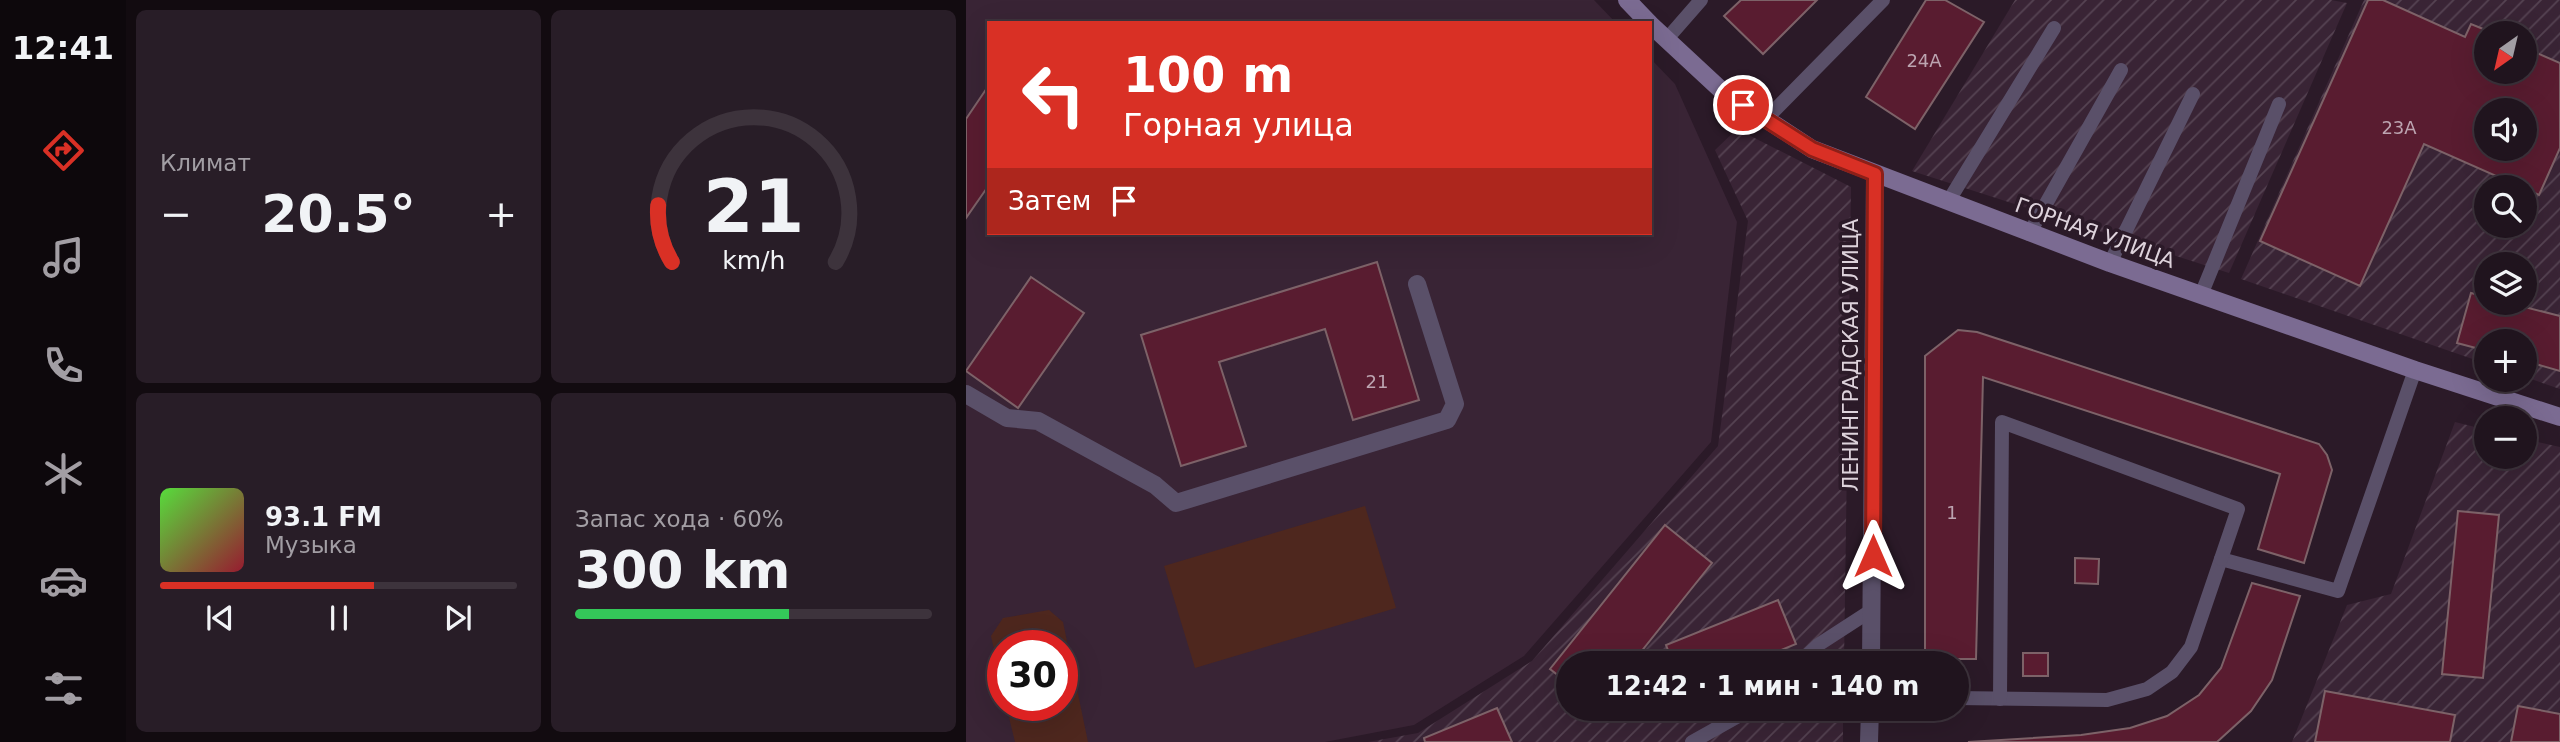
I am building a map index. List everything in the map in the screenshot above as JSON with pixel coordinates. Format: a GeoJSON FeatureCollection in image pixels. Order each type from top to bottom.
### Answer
{"type":"FeatureCollection","features":[{"type":"Feature","properties":{"kind":"street","name":"ГОРНАЯ УЛИЦА"},"geometry":{"type":"LineString","coordinates":[[1627,0],[1648,21]]}},
{"type":"Feature","properties":{"kind":"street","name":"ГОРНАЯ УЛИЦА"},"geometry":{"type":"LineString","coordinates":[[1652,25],[1720,89],[1812,149],[2029,234],[2415,370],[2560,417]]}},
{"type":"Feature","properties":{"kind":"street","name":"ЛЕНИНГРАДСКАЯ УЛИЦА"},"geometry":{"type":"LineString","coordinates":[[1871,651],[1875,174]]}},
{"type":"Feature","properties":{"kind":"street"},"geometry":{"type":"LineString","coordinates":[[966,394],[1007,418],[1038,421],[1155,485],[1176,503],[1447,420],[1455,404],[1416,284]]}},
{"type":"Feature","properties":{"kind":"street"},"geometry":{"type":"LineString","coordinates":[[1869,742],[1870,721]]}},
{"type":"Feature","properties":{"kind":"lane"},"geometry":{"type":"LineString","coordinates":[[1666,40],[1701,0]]}},
{"type":"Feature","properties":{"kind":"lane"},"geometry":{"type":"LineString","coordinates":[[1765,120],[1883,0]]}},
{"type":"Feature","properties":{"kind":"lane"},"geometry":{"type":"LineString","coordinates":[[1948,202],[2054,28]]}},
{"type":"Feature","properties":{"kind":"lane"},"geometry":{"type":"LineString","coordinates":[[2029,234],[2121,69]]}},
{"type":"Feature","properties":{"kind":"lane"},"geometry":{"type":"LineString","coordinates":[[2110,263],[2193,94]]}},
{"type":"Feature","properties":{"kind":"lane"},"geometry":{"type":"LineString","coordinates":[[2201,295],[2279,104]]}},
{"type":"Feature","properties":{"kind":"lane"},"geometry":{"type":"LineString","coordinates":[[2221,559],[2338,592],[2415,370]]}},
{"type":"Feature","properties":{"kind":"lane"},"geometry":{"type":"LineString","coordinates":[[1969,698],[2000,699],[2107,700],[2147,689],[2172,673],[2191,647],[2238,509],[2002,422],[2000,699]]}},
{"type":"Feature","properties":{"kind":"lane"},"geometry":{"type":"LineString","coordinates":[[1812,651],[1872,610]]}},
{"type":"Feature","properties":{"kind":"lane"},"geometry":{"type":"LineString","coordinates":[[1692,742],[1730,721]]}},
{"type":"Feature","properties":{"kind":"shaded area"},"geometry":{"type":"Polygon","coordinates":[[[966,0],[1594,0],[1614,21],[987,21],[987,235],[1652,235],[1652,60],[1675,84],[1737,222],[1711,442],[1524,656],[1414,725],[1325,742],[966,742],[966,0]]]}},
{"type":"Feature","properties":{"kind":"shaded area"},"geometry":{"type":"Polygon","coordinates":[[[2015,0],[2331,0],[2347,3],[2229,273],[1912,171],[2015,0]]]}},
{"type":"Feature","properties":{"kind":"shaded area"},"geometry":{"type":"Polygon","coordinates":[[[2364,0],[2560,0],[2560,389],[2537,381],[2537,329],[2474,329],[2474,360],[2241,279],[2364,0]]]}},
{"type":"Feature","properties":{"kind":"shaded area"},"geometry":{"type":"Polygon","coordinates":[[[1737,129],[1851,187],[1844,651],[1556,651],[1556,721],[1843,721],[1843,742],[1368,742],[1418,733],[1532,661],[1718,446],[1748,221],[1715,150],[1737,129]]]}},
{"type":"Feature","properties":{"kind":"shaded area"},"geometry":{"type":"Polygon","coordinates":[[[2455,422],[2474,427],[2474,469],[2537,469],[2537,442],[2560,447],[2560,742],[2292,742],[2347,605],[2391,594],[2455,422]]]}},
{"type":"Feature","properties":{"kind":"shaded area"},"geometry":{"type":"Polygon","coordinates":[[[1365,506],[1396,608],[1195,668],[1164,566],[1365,506]]]}},
{"type":"Feature","properties":{"kind":"shaded area"},"geometry":{"type":"Polygon","coordinates":[[[1049,610],[1063,622],[1065,630],[995,630],[1003,618],[1049,610]]]}},
{"type":"Feature","properties":{"kind":"shaded area"},"geometry":{"type":"Polygon","coordinates":[[[1078,694],[1088,742],[1015,742],[1010,721],[1078,721],[1078,694]]]}},
{"type":"Feature","properties":{"kind":"building"},"geometry":{"type":"Polygon","coordinates":[[[1741,0],[1817,0],[1763,54],[1724,16],[1741,0]]]}},
{"type":"Feature","properties":{"kind":"building"},"geometry":{"type":"Polygon","coordinates":[[[1926,0],[1945,0],[1984,22],[1915,129],[1866,97],[1926,0]]]}},
{"type":"Feature","properties":{"kind":"building"},"geometry":{"type":"Polygon","coordinates":[[[2368,0],[2383,0],[2465,37],[2471,24],[2474,25],[2474,84],[2538,84],[2538,54],[2560,63],[2560,148],[2539,195],[2537,175],[2494,175],[2424,144],[2360,286],[2260,241],[2368,0]]]}},
{"type":"Feature","properties":{"kind":"building"},"geometry":{"type":"Polygon","coordinates":[[[987,88],[987,188],[966,218],[966,119],[987,88]]]}},
{"type":"Feature","properties":{"kind":"building"},"geometry":{"type":"Polygon","coordinates":[[[1377,262],[1419,400],[1353,420],[1325,329],[1219,362],[1246,446],[1181,466],[1141,335],[1377,262]]]}},
{"type":"Feature","properties":{"kind":"building"},"geometry":{"type":"Polygon","coordinates":[[[1031,277],[1084,313],[1018,408],[966,371],[1031,277]]]}},
{"type":"Feature","properties":{"kind":"building"},"geometry":{"type":"Polygon","coordinates":[[[2471,293],[2474,294],[2474,315],[2537,315],[2537,310],[2560,316],[2560,371],[2537,364],[2537,329],[2474,329],[2474,348],[2457,343],[2471,293]]]}},
{"type":"Feature","properties":{"kind":"building"},"geometry":{"type":"Polygon","coordinates":[[[1958,330],[1977,332],[2319,444],[2327,455],[2332,470],[2304,563],[2258,549],[2280,474],[1983,377],[1976,659],[1969,659],[1969,651],[1925,651],[1925,356],[1958,330]]]}},
{"type":"Feature","properties":{"kind":"building"},"geometry":{"type":"Polygon","coordinates":[[[2458,511],[2499,515],[2483,678],[2442,674],[2458,511]]]}},
{"type":"Feature","properties":{"kind":"building"},"geometry":{"type":"Polygon","coordinates":[[[1665,525],[1712,563],[1642,651],[1564,651],[1665,525]]]}},
{"type":"Feature","properties":{"kind":"building"},"geometry":{"type":"Polygon","coordinates":[[[2075,558],[2099,559],[2098,584],[2075,583],[2075,558]]]}},
{"type":"Feature","properties":{"kind":"building"},"geometry":{"type":"Polygon","coordinates":[[[2252,583],[2300,596],[2272,680],[2251,711],[2217,742],[1968,742],[2081,735],[2130,728],[2167,716],[2199,695],[2221,668],[2252,583]]]}},
{"type":"Feature","properties":{"kind":"building"},"geometry":{"type":"Polygon","coordinates":[[[1778,600],[1796,644],[1779,651],[1668,651],[1666,645],[1778,600]]]}},
{"type":"Feature","properties":{"kind":"building"},"geometry":{"type":"Polygon","coordinates":[[[2023,653],[2048,653],[2048,676],[2023,676],[2023,653]]]}},
{"type":"Feature","properties":{"kind":"building"},"geometry":{"type":"Polygon","coordinates":[[[1556,661],[1556,674],[1550,669],[1556,661]]]}},
{"type":"Feature","properties":{"kind":"building"},"geometry":{"type":"Polygon","coordinates":[[[2325,691],[2455,715],[2450,742],[2315,742],[2325,691]]]}},
{"type":"Feature","properties":{"kind":"building"},"geometry":{"type":"Polygon","coordinates":[[[2518,706],[2560,714],[2560,742],[2511,742],[2518,706]]]}},
{"type":"Feature","properties":{"kind":"building"},"geometry":{"type":"Polygon","coordinates":[[[1497,708],[1512,742],[1425,742],[1424,738],[1497,708]]]}},
{"type":"Feature","properties":{"kind":"route"},"geometry":{"type":"LineString","coordinates":[[1743,105],[1812,149],[1875,174],[1873,556]]}}]}
